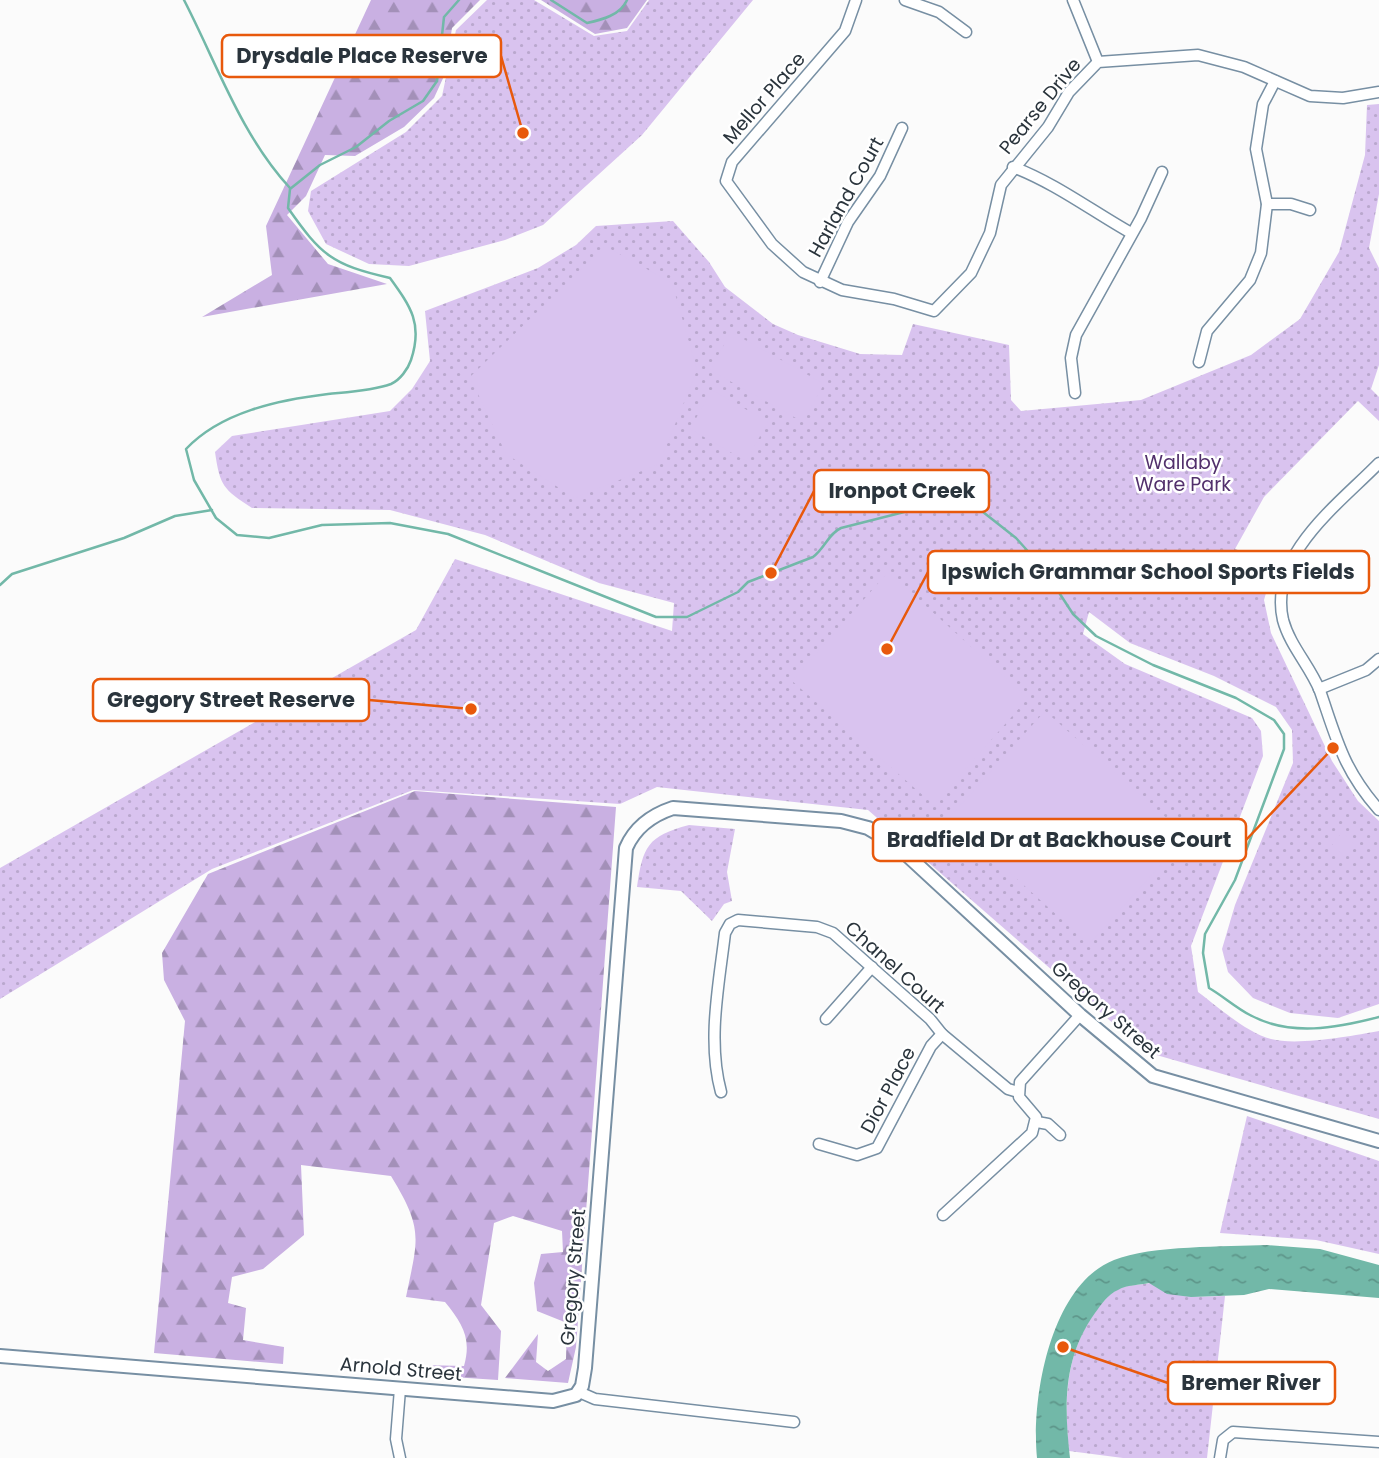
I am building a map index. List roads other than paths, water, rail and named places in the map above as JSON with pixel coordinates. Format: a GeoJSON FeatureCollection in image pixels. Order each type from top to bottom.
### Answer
{"type":"FeatureCollection","features":[{"type":"Feature","properties":{"kind":"main road","name":"Gregory Street"},"geometry":{"type":"LineString","coordinates":[[579,1392],[585,1368],[625,872],[635,843],[648,828],[666,817],[692,811],[818,822],[866,834],[921,871],[1134,1062],[1165,1081],[1379,1141]]}},
{"type":"Feature","properties":{"kind":"main road","name":"Arnold Street"},"geometry":{"type":"LineString","coordinates":[[0,1356],[553,1401],[570,1399],[579,1392]]}},
{"type":"Feature","properties":{"kind":"street","name":"Mellor Place"},"geometry":{"type":"LineString","coordinates":[[856,0],[845,31],[732,162],[726,181],[772,244],[803,272],[842,290],[894,299],[934,311]]}},
{"type":"Feature","properties":{"kind":"street"},"geometry":{"type":"LineString","coordinates":[[905,0],[939,12],[966,32]]}},
{"type":"Feature","properties":{"kind":"street"},"geometry":{"type":"LineString","coordinates":[[1073,0],[1098,62]]}},
{"type":"Feature","properties":{"kind":"street","name":"Pearse Drive"},"geometry":{"type":"LineString","coordinates":[[934,311],[971,273],[990,233],[1001,185],[1048,127],[1077,83],[1098,62],[1198,55],[1244,67],[1310,96],[1329,99],[1379,92]]}},
{"type":"Feature","properties":{"kind":"street"},"geometry":{"type":"LineString","coordinates":[[1199,362],[1207,331],[1250,280],[1261,253],[1267,204],[1256,149],[1263,104],[1275,81]]}},
{"type":"Feature","properties":{"kind":"street","name":"Harland Court"},"geometry":{"type":"LineString","coordinates":[[820,282],[849,222],[880,176],[902,128]]}},
{"type":"Feature","properties":{"kind":"street"},"geometry":{"type":"LineString","coordinates":[[1013,167],[1042,178],[1081,205],[1131,233]]}},
{"type":"Feature","properties":{"kind":"street"},"geometry":{"type":"LineString","coordinates":[[1074,393],[1071,358],[1076,335],[1162,172]]}},
{"type":"Feature","properties":{"kind":"street"},"geometry":{"type":"LineString","coordinates":[[1267,204],[1292,204],[1310,210]]}},
{"type":"Feature","properties":{"kind":"street"},"geometry":{"type":"LineString","coordinates":[[1379,463],[1299,547],[1287,566],[1281,598],[1283,620],[1290,638],[1319,689],[1340,754],[1365,794],[1379,810]]}},
{"type":"Feature","properties":{"kind":"street"},"geometry":{"type":"LineString","coordinates":[[1319,689],[1366,670],[1379,659]]}},
{"type":"Feature","properties":{"kind":"street","name":"Chanel Court"},"geometry":{"type":"LineString","coordinates":[[722,1092],[715,1071],[715,1015],[725,933],[730,924],[738,920],[822,928],[838,937],[942,1034],[1008,1088],[1018,1092]]}},
{"type":"Feature","properties":{"kind":"street"},"geometry":{"type":"LineString","coordinates":[[825,1018],[872,967]]}},
{"type":"Feature","properties":{"kind":"street"},"geometry":{"type":"LineString","coordinates":[[943,1215],[1032,1133],[1037,1122],[1034,1112],[1018,1092],[1020,1082],[1080,1015]]}},
{"type":"Feature","properties":{"kind":"street","name":"Dior Place"},"geometry":{"type":"LineString","coordinates":[[819,1144],[857,1155],[877,1148],[931,1046],[942,1034]]}},
{"type":"Feature","properties":{"kind":"street"},"geometry":{"type":"LineString","coordinates":[[1037,1122],[1048,1124],[1060,1135]]}},
{"type":"Feature","properties":{"kind":"street"},"geometry":{"type":"LineString","coordinates":[[400,1388],[396,1440],[400,1458]]}},
{"type":"Feature","properties":{"kind":"street"},"geometry":{"type":"LineString","coordinates":[[579,1392],[602,1401],[794,1422]]}},
{"type":"Feature","properties":{"kind":"street"},"geometry":{"type":"LineString","coordinates":[[1220,1458],[1222,1443],[1227,1434],[1236,1432],[1379,1442]]}},
{"type":"Feature","properties":{"kind":"water"},"geometry":{"type":"Polygon","coordinates":[[[1267,1245],[1320,1249],[1379,1265],[1379,1298],[1269,1289],[1244,1295],[1191,1297],[1167,1294],[1149,1283],[1121,1288],[1108,1297],[1095,1313],[1084,1330],[1071,1365],[1067,1401],[1070,1458],[1037,1458],[1037,1406],[1049,1346],[1074,1293],[1092,1273],[1114,1260],[1148,1252],[1267,1245]]]}},
{"type":"Feature","properties":{"kind":"waterway"},"geometry":{"type":"LineString","coordinates":[[184,0],[244,122],[257,145],[290,188]]}},
{"type":"Feature","properties":{"kind":"waterway"},"geometry":{"type":"LineString","coordinates":[[459,0],[444,17],[437,81],[423,101],[389,121],[356,147],[320,165],[290,189],[288,208],[319,247],[341,263],[390,278],[397,288],[409,307],[415,326],[416,336],[410,363],[391,384],[368,390],[270,404],[233,417],[200,436],[186,449],[194,480],[216,518],[237,535],[269,538],[322,525],[390,523],[448,534],[656,617],[687,617],[738,592],[748,582],[813,557],[833,533],[841,528],[920,508],[960,508],[983,512],[1016,538],[1043,568],[1073,614],[1096,636],[1153,665],[1236,698],[1274,720],[1284,734],[1284,749],[1235,880],[1205,934],[1203,953],[1209,988],[1250,1015],[1281,1026],[1330,1027],[1379,1017]]}},
{"type":"Feature","properties":{"kind":"waterway"},"geometry":{"type":"LineString","coordinates":[[551,0],[587,23],[615,13],[627,0]]}},
{"type":"Feature","properties":{"kind":"waterway"},"geometry":{"type":"LineString","coordinates":[[0,585],[12,574],[124,538],[175,516],[212,510]]}},
{"type":"Feature","properties":{"kind":"place","name":"Drysdale Place Reserve"},"geometry":{"type":"Point","coordinates":[523,133]}},
{"type":"Feature","properties":{"kind":"place","name":"Ironpot Creek"},"geometry":{"type":"Point","coordinates":[771,573]}},
{"type":"Feature","properties":{"kind":"place","name":"Ipswich Grammar School Sports Fields"},"geometry":{"type":"Point","coordinates":[887,649]}},
{"type":"Feature","properties":{"kind":"place","name":"Gregory Street Reserve"},"geometry":{"type":"Point","coordinates":[471,709]}},
{"type":"Feature","properties":{"kind":"place","name":"Bradfield Dr at Backhouse Court"},"geometry":{"type":"Point","coordinates":[1333,748]}},
{"type":"Feature","properties":{"kind":"place","name":"Bremer River"},"geometry":{"type":"Point","coordinates":[1063,1347]}},
{"type":"Feature","properties":{"kind":"park label","name":"Wallaby Ware Park"},"geometry":{"type":"Point","coordinates":[1183,473]}}]}
